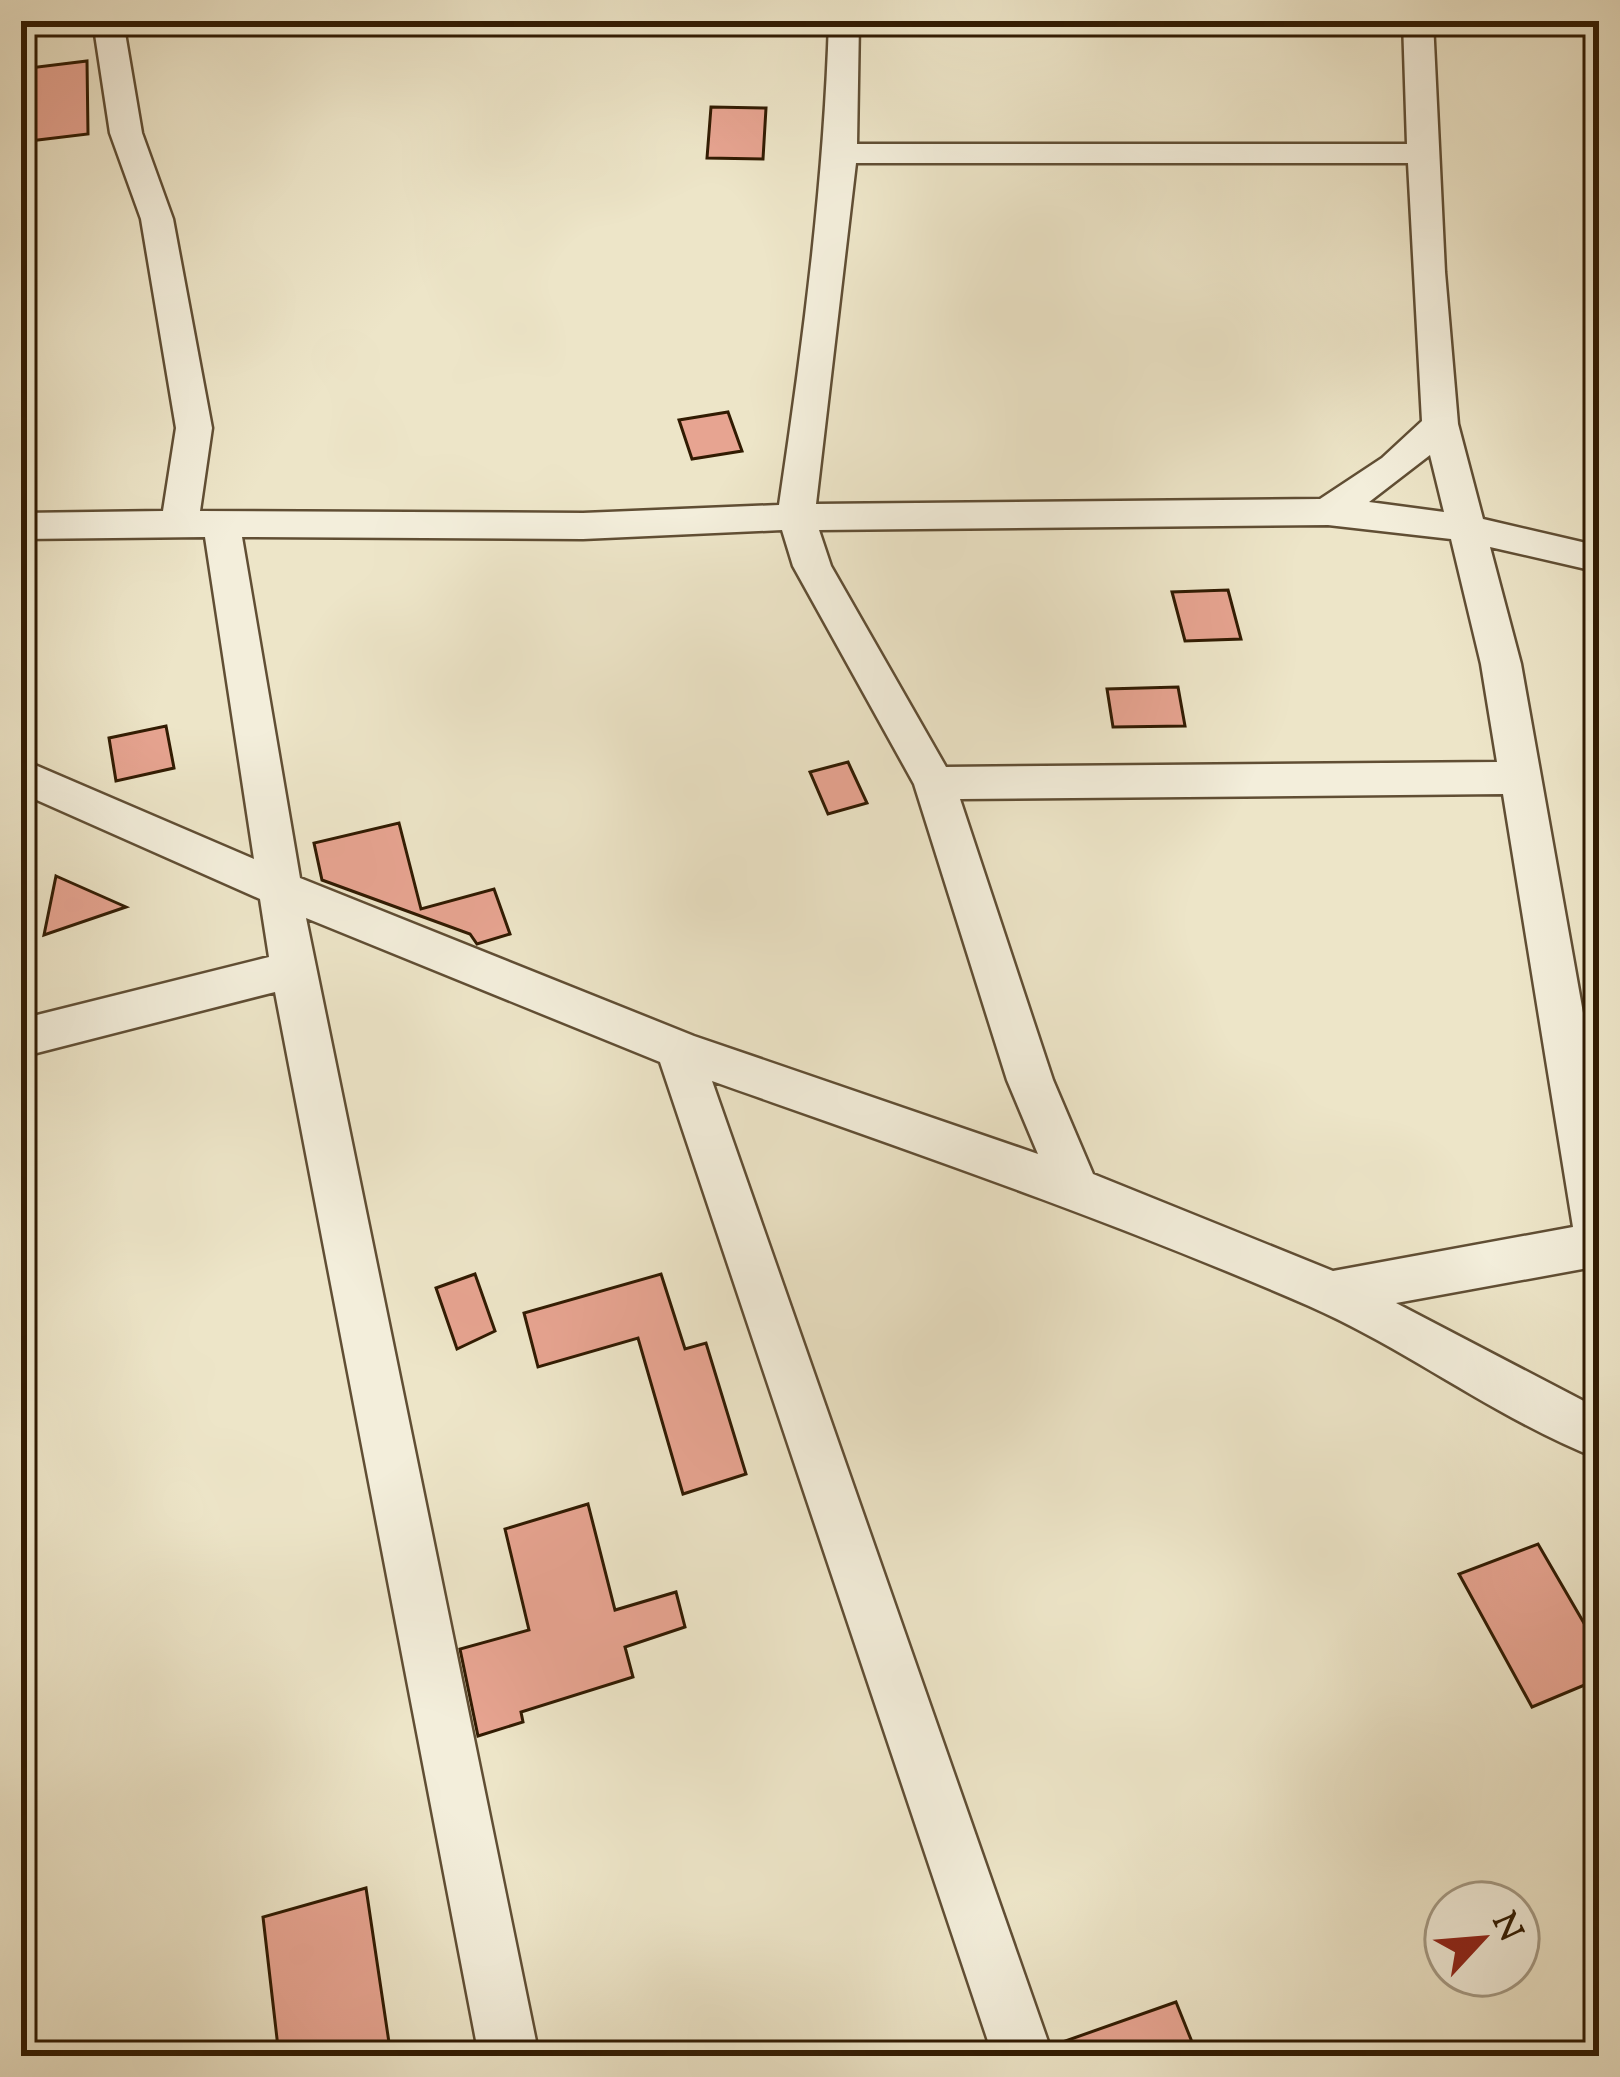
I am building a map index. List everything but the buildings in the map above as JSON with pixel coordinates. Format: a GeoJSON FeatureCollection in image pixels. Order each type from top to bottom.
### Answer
{"type":"FeatureCollection","features":[{"type":"Feature","properties":{"kind":"street"},"geometry":{"type":"LineString","coordinates":[[108,21],[126,133],[161,241],[194,428],[201,525],[281,890],[509,2056]]}},
{"type":"Feature","properties":{"kind":"street"},"geometry":{"type":"LineString","coordinates":[[844,21],[841,154],[830,271],[796,517],[812,566],[934,783],[1030,1080],[1075,1188]]}},
{"type":"Feature","properties":{"kind":"street"},"geometry":{"type":"LineString","coordinates":[[1332,1293],[1599,1241],[1502,664],[1440,424],[1418,21]]}},
{"type":"Feature","properties":{"kind":"street"},"geometry":{"type":"LineString","coordinates":[[841,154],[1423,153]]}},
{"type":"Feature","properties":{"kind":"street"},"geometry":{"type":"LineString","coordinates":[[1328,512],[1395,466],[1440,424]]}},
{"type":"Feature","properties":{"kind":"street"},"geometry":{"type":"LineString","coordinates":[[21,526],[583,526],[796,517],[1328,512],[1387,514],[1470,528],[1599,559]]}},
{"type":"Feature","properties":{"kind":"street"},"geometry":{"type":"LineString","coordinates":[[21,775],[281,890],[679,1050],[1075,1188],[1332,1293],[1599,1436]]}},
{"type":"Feature","properties":{"kind":"street"},"geometry":{"type":"LineString","coordinates":[[934,783],[1518,778]]}},
{"type":"Feature","properties":{"kind":"street"},"geometry":{"type":"LineString","coordinates":[[21,1038],[293,969]]}},
{"type":"Feature","properties":{"kind":"street"},"geometry":{"type":"LineString","coordinates":[[679,1050],[1023,2056]]}}]}
